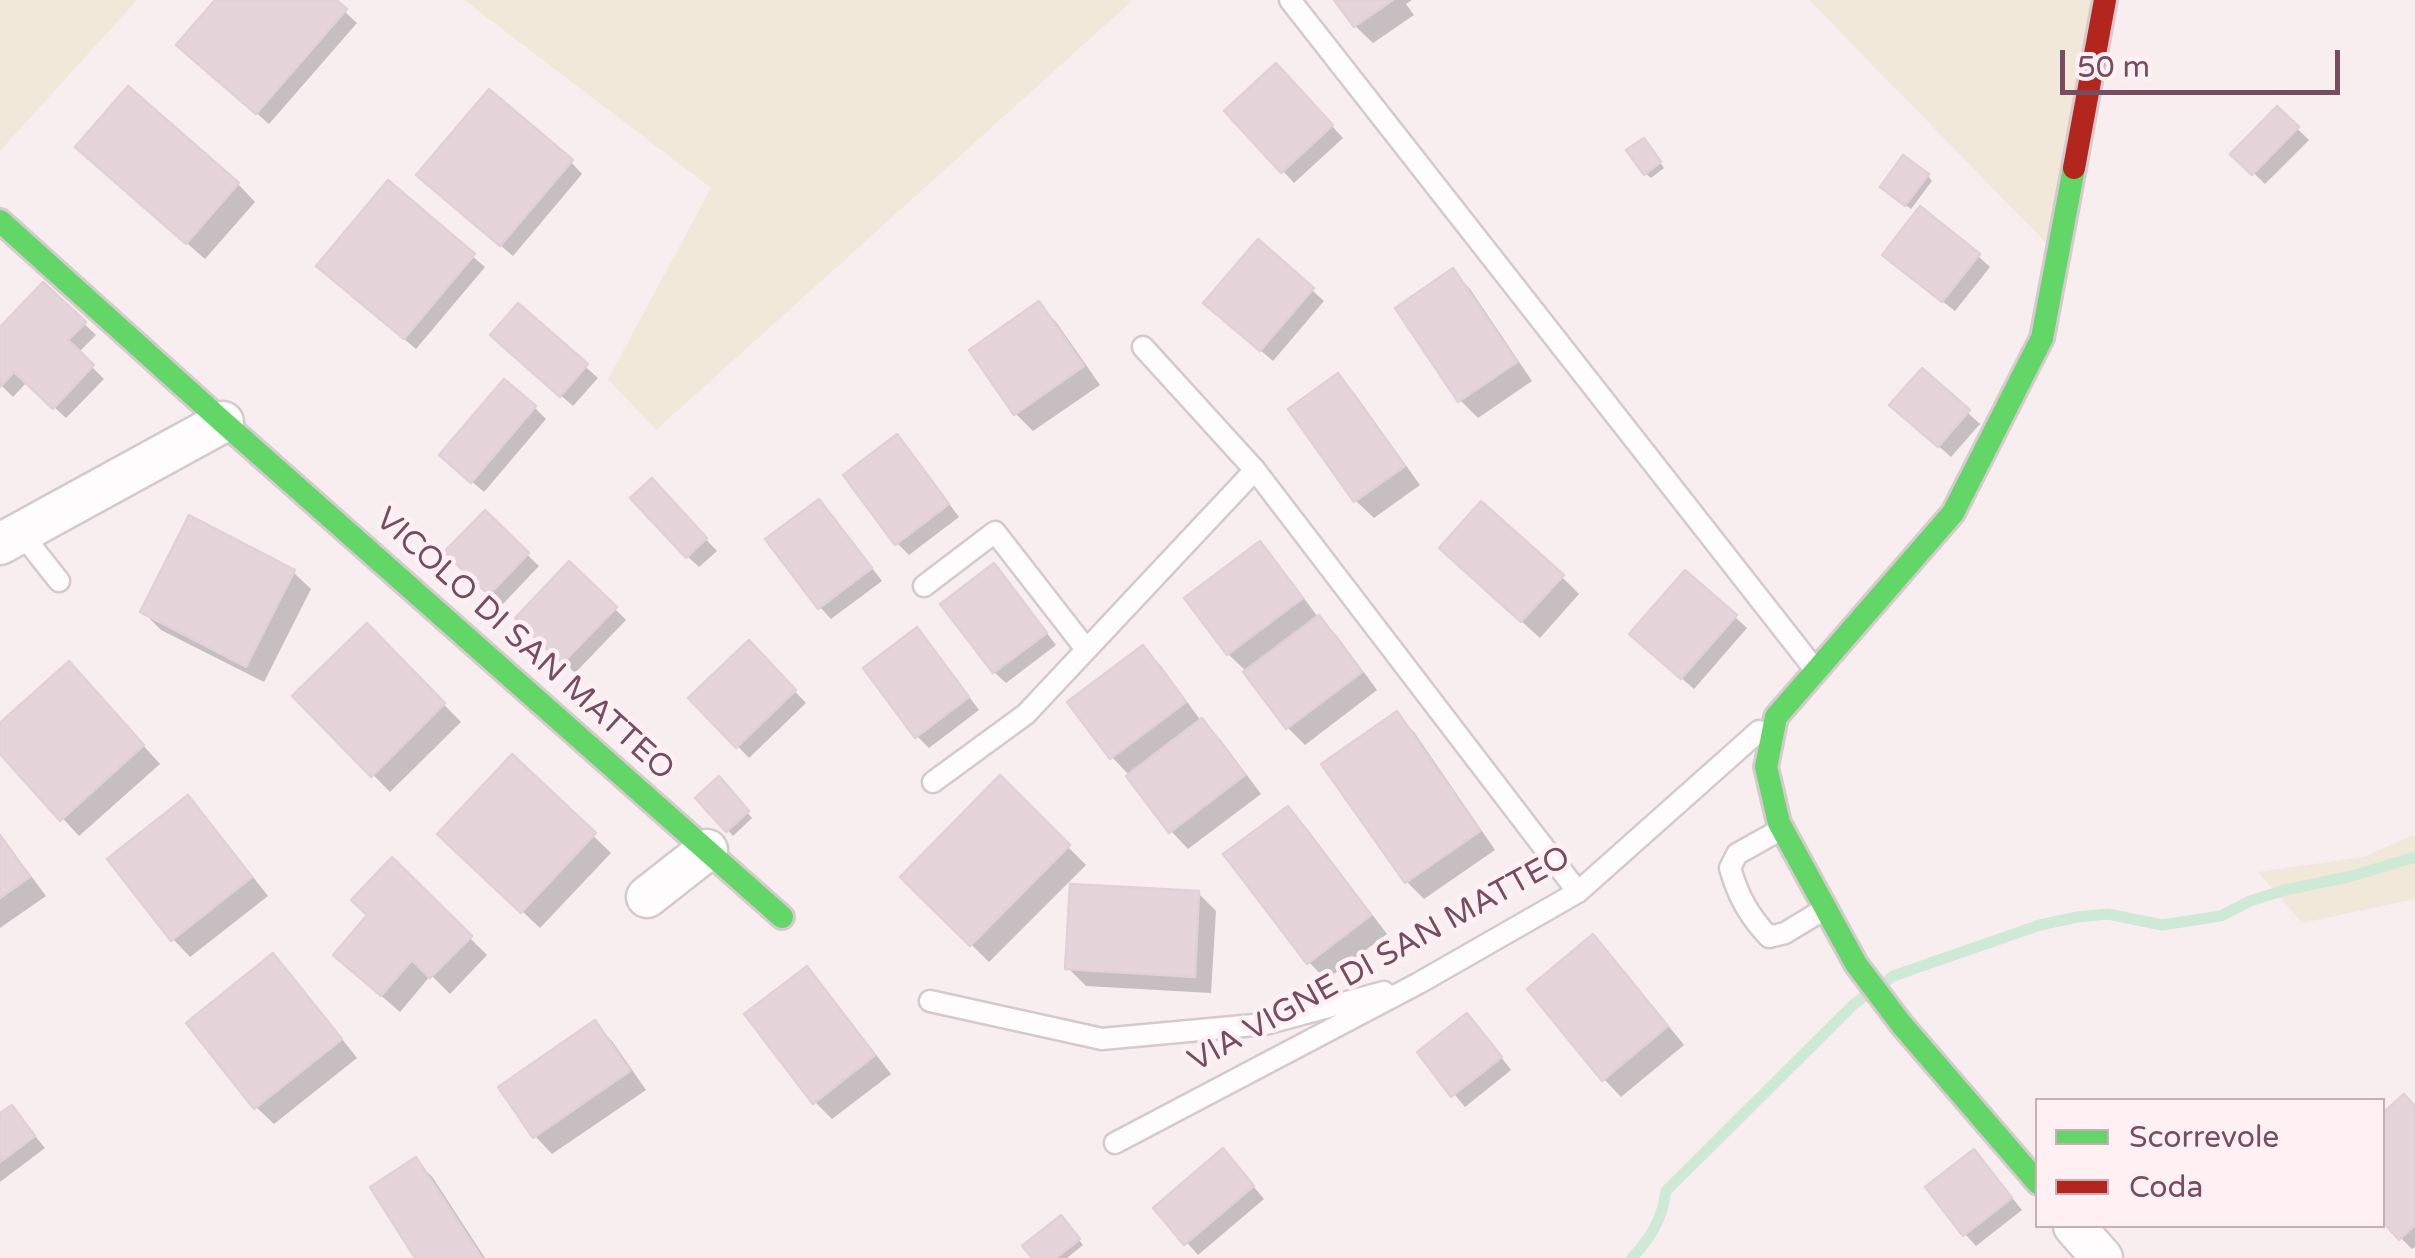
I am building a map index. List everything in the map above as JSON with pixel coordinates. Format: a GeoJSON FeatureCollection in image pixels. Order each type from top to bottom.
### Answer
{"type":"FeatureCollection","features":[{"type":"Feature","properties":{"kind":"street","name":"VIA VIGNE DI SAN MATTEO"},"geometry":{"type":"LineString","coordinates":[[1776,717],[1952,513],[2042,338],[2104,0]]}},
{"type":"Feature","properties":{"kind":"street","name":"VICOLO DI SAN MATTEO"},"geometry":{"type":"LineString","coordinates":[[0,221],[782,916]]}},
{"type":"Feature","properties":{"kind":"street"},"geometry":{"type":"LineString","coordinates":[[10,538],[223,422]]}},
{"type":"Feature","properties":{"kind":"street"},"geometry":{"type":"LineString","coordinates":[[1776,717],[1766,767],[1782,829],[1824,910],[1856,964],[1902,1026],[2035,1180]]}},
{"type":"Feature","properties":{"kind":"street"},"geometry":{"type":"LineString","coordinates":[[647,897],[707,850]]}},
{"type":"Feature","properties":{"kind":"street"},"geometry":{"type":"LineString","coordinates":[[2076,1228],[2102,1258]]}},
{"type":"Feature","properties":{"kind":"lane"},"geometry":{"type":"LineString","coordinates":[[1290,0],[1815,670]]}},
{"type":"Feature","properties":{"kind":"lane"},"geometry":{"type":"LineString","coordinates":[[1142,347],[1254,470],[1578,892]]}},
{"type":"Feature","properties":{"kind":"lane"},"geometry":{"type":"LineString","coordinates":[[933,782],[1026,714],[1254,470]]}},
{"type":"Feature","properties":{"kind":"lane"},"geometry":{"type":"LineString","coordinates":[[924,586],[995,532],[1086,650]]}},
{"type":"Feature","properties":{"kind":"lane"},"geometry":{"type":"LineString","coordinates":[[10,538],[59,581]]}},
{"type":"Feature","properties":{"kind":"lane","name":"VIA VIGNE DI SAN MATTEO"},"geometry":{"type":"LineString","coordinates":[[1115,1143],[1418,983],[1578,892],[1776,717]]}},
{"type":"Feature","properties":{"kind":"lane"},"geometry":{"type":"LineString","coordinates":[[1782,829],[1737,854],[1730,868],[1736,891],[1770,936],[1785,933],[1824,910]]}},
{"type":"Feature","properties":{"kind":"lane"},"geometry":{"type":"LineString","coordinates":[[930,1002],[1102,1039],[1266,1024],[1418,983]]}},
{"type":"Feature","properties":{"kind":"shaded area"},"geometry":{"type":"Polygon","coordinates":[[[0,0],[137,0],[0,151],[0,0]]]}},
{"type":"Feature","properties":{"kind":"shaded area"},"geometry":{"type":"Polygon","coordinates":[[[464,0],[1133,0],[656,430],[608,379],[711,188],[464,0]]]}},
{"type":"Feature","properties":{"kind":"shaded area"},"geometry":{"type":"Polygon","coordinates":[[[1809,0],[2105,0],[2057,254],[1809,0]]]}},
{"type":"Feature","properties":{"kind":"shaded area"},"geometry":{"type":"Polygon","coordinates":[[[2415,834],[2415,899],[2302,923],[2258,872],[2364,857],[2415,834]]]}},
{"type":"Feature","properties":{"kind":"building"},"geometry":{"type":"Polygon","coordinates":[[[215,0],[336,0],[347,9],[256,114],[176,45],[215,0]]]}},
{"type":"Feature","properties":{"kind":"building"},"geometry":{"type":"Polygon","coordinates":[[[1334,0],[1393,0],[1354,27],[1334,0]]]}},
{"type":"Feature","properties":{"kind":"building"},"geometry":{"type":"Polygon","coordinates":[[[1276,63],[1333,125],[1281,173],[1224,111],[1276,63]]]}},
{"type":"Feature","properties":{"kind":"building"},"geometry":{"type":"Polygon","coordinates":[[[128,86],[239,183],[186,244],[75,147],[128,86]]]}},
{"type":"Feature","properties":{"kind":"building"},"geometry":{"type":"Polygon","coordinates":[[[489,89],[573,160],[500,246],[416,175],[489,89]]]}},
{"type":"Feature","properties":{"kind":"building"},"geometry":{"type":"Polygon","coordinates":[[[2277,106],[2299,127],[2252,175],[2230,154],[2277,106]]]}},
{"type":"Feature","properties":{"kind":"building"},"geometry":{"type":"Polygon","coordinates":[[[1644,138],[1661,162],[1644,175],[1626,150],[1644,138]]]}},
{"type":"Feature","properties":{"kind":"building"},"geometry":{"type":"Polygon","coordinates":[[[1903,155],[1929,174],[1905,206],[1880,187],[1903,155]]]}},
{"type":"Feature","properties":{"kind":"building"},"geometry":{"type":"Polygon","coordinates":[[[388,180],[475,254],[404,339],[316,266],[388,180]]]}},
{"type":"Feature","properties":{"kind":"building"},"geometry":{"type":"Polygon","coordinates":[[[1920,206],[1980,254],[1942,302],[1882,255],[1920,206]]]}},
{"type":"Feature","properties":{"kind":"building"},"geometry":{"type":"Polygon","coordinates":[[[1258,239],[1314,288],[1260,351],[1203,303],[1258,239]]]}},
{"type":"Feature","properties":{"kind":"building"},"geometry":{"type":"Polygon","coordinates":[[[1453,268],[1517,362],[1458,402],[1395,308],[1453,268]]]}},
{"type":"Feature","properties":{"kind":"building"},"geometry":{"type":"Polygon","coordinates":[[[43,282],[86,322],[68,340],[94,365],[53,409],[14,372],[0,387],[0,327],[43,282]]]}},
{"type":"Feature","properties":{"kind":"building"},"geometry":{"type":"Polygon","coordinates":[[[1039,301],[1084,366],[1014,415],[969,350],[1039,301]]]}},
{"type":"Feature","properties":{"kind":"building"},"geometry":{"type":"Polygon","coordinates":[[[518,303],[588,364],[560,397],[490,335],[518,303]]]}},
{"type":"Feature","properties":{"kind":"building"},"geometry":{"type":"Polygon","coordinates":[[[1922,368],[1970,410],[1938,447],[1889,405],[1922,368]]]}},
{"type":"Feature","properties":{"kind":"building"},"geometry":{"type":"Polygon","coordinates":[[[1338,373],[1405,466],[1354,502],[1288,409],[1338,373]]]}},
{"type":"Feature","properties":{"kind":"building"},"geometry":{"type":"Polygon","coordinates":[[[504,379],[536,406],[471,483],[439,455],[504,379]]]}},
{"type":"Feature","properties":{"kind":"building"},"geometry":{"type":"Polygon","coordinates":[[[897,434],[949,504],[895,545],[843,475],[897,434]]]}},
{"type":"Feature","properties":{"kind":"building"},"geometry":{"type":"Polygon","coordinates":[[[652,478],[707,538],[686,558],[630,498],[652,478]]]}},
{"type":"Feature","properties":{"kind":"building"},"geometry":{"type":"Polygon","coordinates":[[[819,499],[872,568],[818,609],[765,539],[819,499]]]}},
{"type":"Feature","properties":{"kind":"building"},"geometry":{"type":"Polygon","coordinates":[[[1481,501],[1564,575],[1521,622],[1439,548],[1481,501]]]}},
{"type":"Feature","properties":{"kind":"building"},"geometry":{"type":"Polygon","coordinates":[[[485,510],[529,553],[489,595],[444,552],[485,510]]]}},
{"type":"Feature","properties":{"kind":"building"},"geometry":{"type":"Polygon","coordinates":[[[189,515],[295,570],[246,667],[140,612],[189,515]]]}},
{"type":"Feature","properties":{"kind":"building"},"geometry":{"type":"Polygon","coordinates":[[[1260,541],[1303,598],[1227,655],[1184,598],[1260,541]]]}},
{"type":"Feature","properties":{"kind":"building"},"geometry":{"type":"Polygon","coordinates":[[[569,561],[617,607],[562,664],[515,618],[569,561]]]}},
{"type":"Feature","properties":{"kind":"building"},"geometry":{"type":"Polygon","coordinates":[[[994,563],[1047,633],[993,673],[940,604],[994,563]]]}},
{"type":"Feature","properties":{"kind":"building"},"geometry":{"type":"Polygon","coordinates":[[[1685,570],[1737,615],[1681,679],[1629,634],[1685,570]]]}},
{"type":"Feature","properties":{"kind":"building"},"geometry":{"type":"Polygon","coordinates":[[[1319,615],[1362,672],[1286,729],[1243,672],[1319,615]]]}},
{"type":"Feature","properties":{"kind":"building"},"geometry":{"type":"Polygon","coordinates":[[[367,623],[445,703],[371,777],[292,696],[367,623]]]}},
{"type":"Feature","properties":{"kind":"building"},"geometry":{"type":"Polygon","coordinates":[[[917,627],[969,697],[915,738],[863,668],[917,627]]]}},
{"type":"Feature","properties":{"kind":"building"},"geometry":{"type":"Polygon","coordinates":[[[749,640],[796,690],[736,748],[688,698],[749,640]]]}},
{"type":"Feature","properties":{"kind":"building"},"geometry":{"type":"Polygon","coordinates":[[[1143,645],[1186,702],[1110,759],[1067,702],[1143,645]]]}},
{"type":"Feature","properties":{"kind":"building"},"geometry":{"type":"Polygon","coordinates":[[[69,661],[144,745],[60,821],[0,754],[0,723],[69,661]]]}},
{"type":"Feature","properties":{"kind":"building"},"geometry":{"type":"Polygon","coordinates":[[[1397,711],[1480,831],[1405,883],[1321,764],[1397,711]]]}},
{"type":"Feature","properties":{"kind":"building"},"geometry":{"type":"Polygon","coordinates":[[[1202,718],[1245,775],[1169,833],[1126,776],[1202,718]]]}},
{"type":"Feature","properties":{"kind":"building"},"geometry":{"type":"Polygon","coordinates":[[[512,754],[596,833],[521,913],[437,834],[512,754]]]}},
{"type":"Feature","properties":{"kind":"building"},"geometry":{"type":"Polygon","coordinates":[[[1000,775],[1070,845],[970,946],[900,877],[1000,775]]]}},
{"type":"Feature","properties":{"kind":"building"},"geometry":{"type":"Polygon","coordinates":[[[719,776],[749,811],[726,832],[695,798],[719,776]]]}},
{"type":"Feature","properties":{"kind":"building"},"geometry":{"type":"Polygon","coordinates":[[[188,795],[252,877],[171,941],[107,859],[188,795]]]}},
{"type":"Feature","properties":{"kind":"building"},"geometry":{"type":"Polygon","coordinates":[[[1288,806],[1371,915],[1307,964],[1223,854],[1288,806]]]}},
{"type":"Feature","properties":{"kind":"building"},"geometry":{"type":"Polygon","coordinates":[[[0,835],[30,877],[0,898],[0,835]]]}},
{"type":"Feature","properties":{"kind":"building"},"geometry":{"type":"Polygon","coordinates":[[[392,857],[472,936],[430,978],[412,960],[381,996],[333,955],[367,915],[351,900],[392,857]]]}},
{"type":"Feature","properties":{"kind":"building"},"geometry":{"type":"Polygon","coordinates":[[[1070,884],[1199,891],[1195,977],[1065,969],[1070,884]]]}},
{"type":"Feature","properties":{"kind":"building"},"geometry":{"type":"Polygon","coordinates":[[[1593,934],[1668,1026],[1602,1081],[1527,989],[1593,934]]]}},
{"type":"Feature","properties":{"kind":"building"},"geometry":{"type":"Polygon","coordinates":[[[273,953],[342,1039],[254,1109],[186,1023],[273,953]]]}},
{"type":"Feature","properties":{"kind":"building"},"geometry":{"type":"Polygon","coordinates":[[[807,966],[875,1055],[813,1104],[744,1014],[807,966]]]}},
{"type":"Feature","properties":{"kind":"building"},"geometry":{"type":"Polygon","coordinates":[[[1467,1013],[1502,1057],[1451,1097],[1417,1052],[1467,1013]]]}},
{"type":"Feature","properties":{"kind":"building"},"geometry":{"type":"Polygon","coordinates":[[[595,1020],[630,1071],[533,1138],[498,1087],[595,1020]]]}},
{"type":"Feature","properties":{"kind":"building"},"geometry":{"type":"Polygon","coordinates":[[[2404,1094],[2415,1106],[2415,1225],[2399,1240],[2385,1224],[2385,1111],[2404,1094]]]}},
{"type":"Feature","properties":{"kind":"building"},"geometry":{"type":"Polygon","coordinates":[[[12,1105],[35,1136],[0,1162],[0,1113],[12,1105]]]}},
{"type":"Feature","properties":{"kind":"building"},"geometry":{"type":"Polygon","coordinates":[[[1223,1148],[1254,1186],[1184,1245],[1153,1208],[1223,1148]]]}},
{"type":"Feature","properties":{"kind":"building"},"geometry":{"type":"Polygon","coordinates":[[[1974,1149],[2012,1198],[1963,1236],[1925,1187],[1974,1149]]]}},
{"type":"Feature","properties":{"kind":"building"},"geometry":{"type":"Polygon","coordinates":[[[416,1157],[482,1258],[415,1258],[370,1187],[416,1157]]]}},
{"type":"Feature","properties":{"kind":"building"},"geometry":{"type":"Polygon","coordinates":[[[1061,1215],[1080,1239],[1056,1258],[1032,1258],[1022,1246],[1061,1215]]]}},
{"type":"Feature","properties":{"kind":"waterway"},"geometry":{"type":"LineString","coordinates":[[1888,980],[2040,925],[2108,914],[2162,925],[2221,916],[2285,890],[2415,857]]}},
{"type":"Feature","properties":{"kind":"waterway"},"geometry":{"type":"LineString","coordinates":[[1632,1258],[1655,1228],[1666,1191],[1865,996]]}},
{"type":"Feature","properties":{"kind":"traffic: fast"},"geometry":{"type":"LineString","coordinates":[[2035,1180],[1902,1025],[1856,964],[1779,823],[1766,767],[1776,717],[1953,513],[2042,338],[2074,168]]}},
{"type":"Feature","properties":{"kind":"traffic: fast"},"geometry":{"type":"LineString","coordinates":[[0,221],[782,917]]}},
{"type":"Feature","properties":{"kind":"traffic: jam"},"geometry":{"type":"LineString","coordinates":[[2074,168],[2105,0]]}}]}
